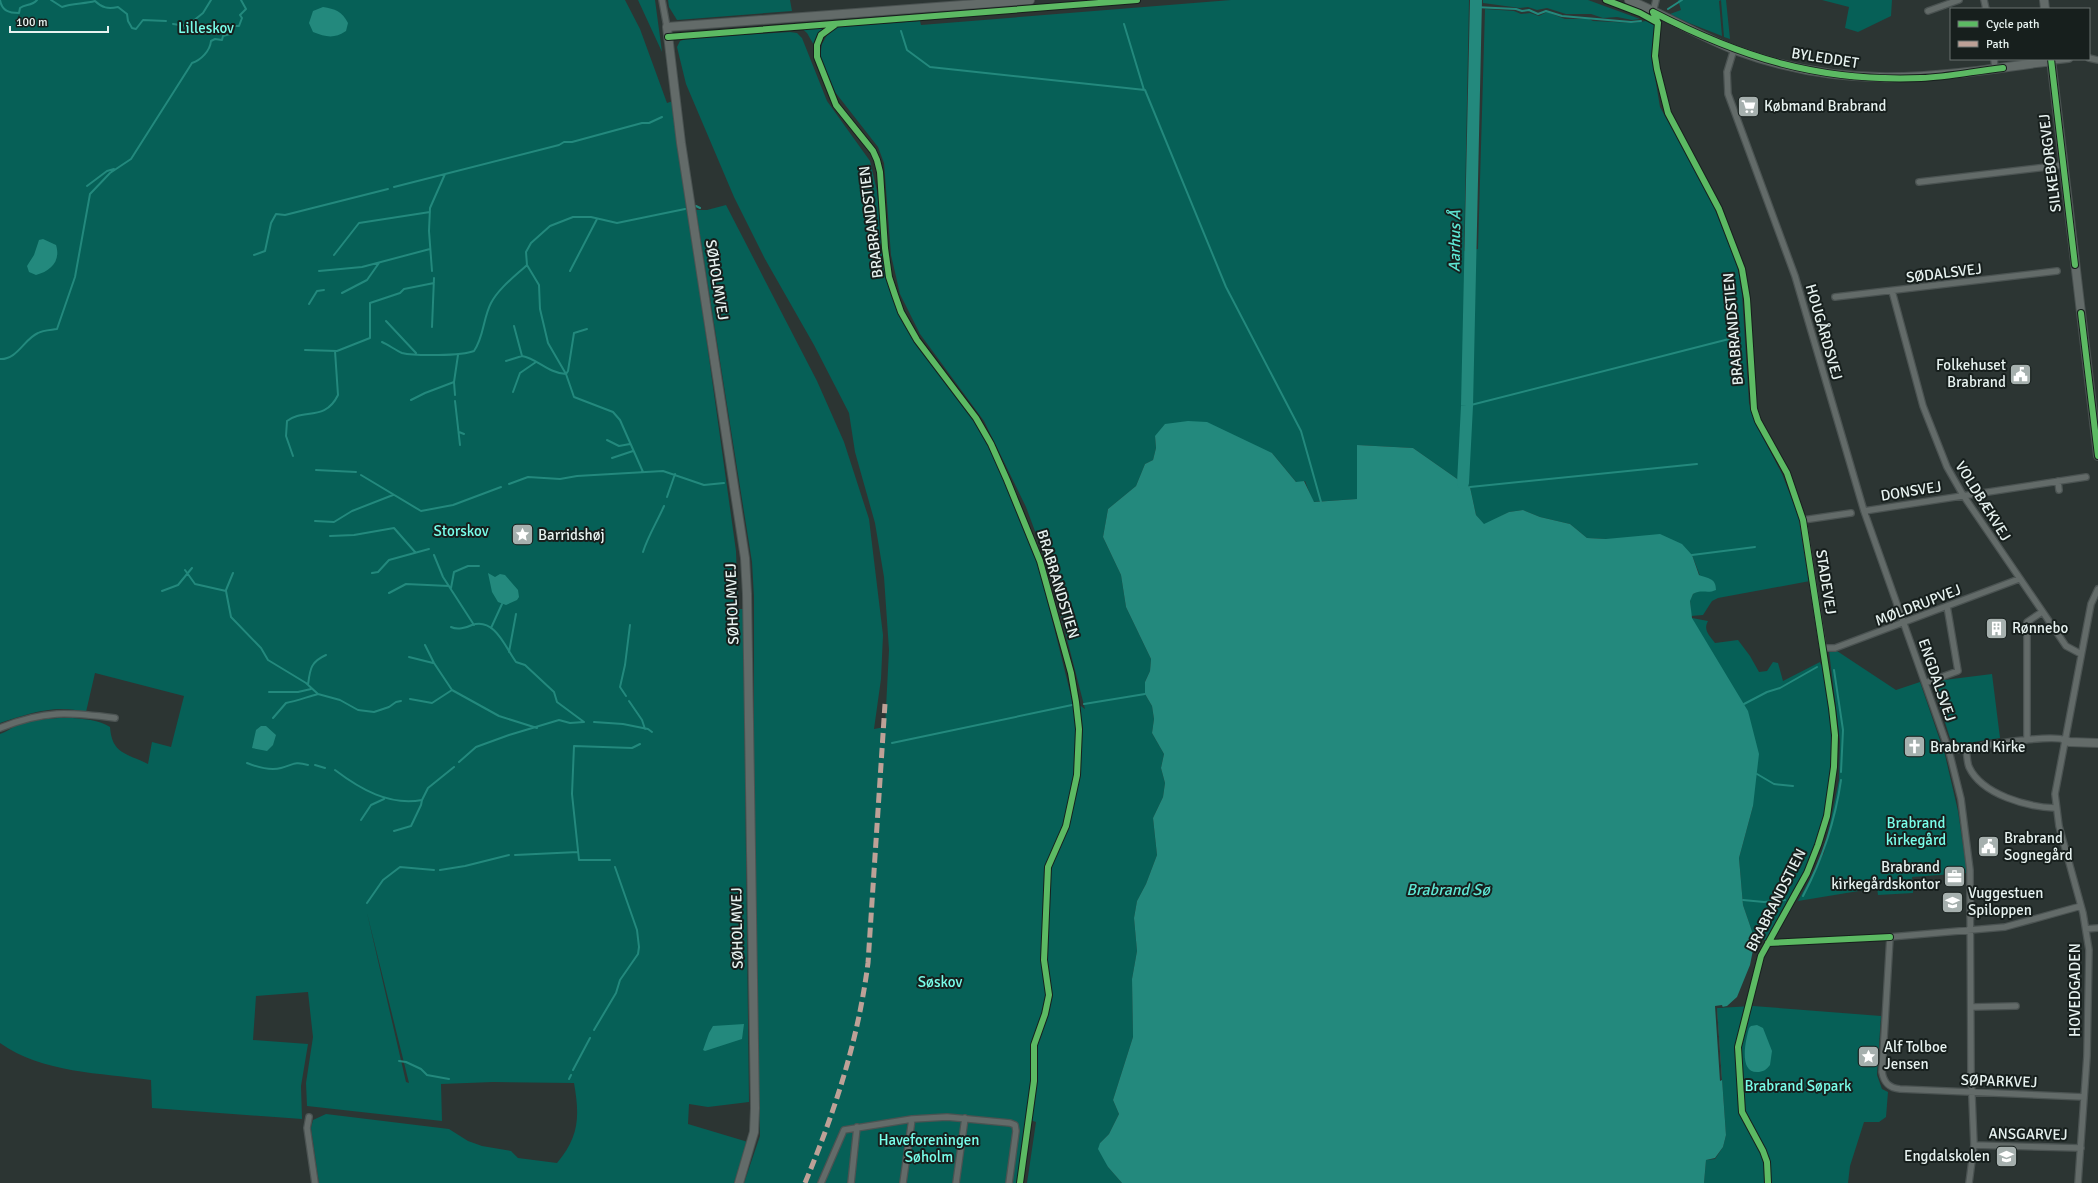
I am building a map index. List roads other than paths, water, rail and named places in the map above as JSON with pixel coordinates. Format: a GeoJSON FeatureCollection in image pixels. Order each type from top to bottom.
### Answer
{"type":"FeatureCollection","features":[{"type":"Feature","properties":{"kind":"street"},"geometry":{"type":"LineString","coordinates":[[662,0],[667,27],[1030,0]]}},
{"type":"Feature","properties":{"kind":"street","name":"BYLEDDET"},"geometry":{"type":"LineString","coordinates":[[1629,0],[1734,49],[1797,69],[1848,77],[1923,78],[2051,60]]}},
{"type":"Feature","properties":{"kind":"street"},"geometry":{"type":"LineString","coordinates":[[1653,12],[1656,0]]}},
{"type":"Feature","properties":{"kind":"street"},"geometry":{"type":"LineString","coordinates":[[1928,11],[1959,0]]}},
{"type":"Feature","properties":{"kind":"street","name":"SØHOLMVEJ"},"geometry":{"type":"LineString","coordinates":[[667,27],[681,143],[745,558],[747,594],[755,1108],[754,1132],[739,1183]]}},
{"type":"Feature","properties":{"kind":"street","name":"HOUGÅRDSVEJ"},"geometry":{"type":"LineString","coordinates":[[1734,49],[1727,72],[1728,94],[1795,276],[1864,511],[1904,623]]}},
{"type":"Feature","properties":{"kind":"street"},"geometry":{"type":"LineString","coordinates":[[1994,60],[1995,69]]}},
{"type":"Feature","properties":{"kind":"street","name":"SILKEBORGVEJ"},"geometry":{"type":"LineString","coordinates":[[2051,60],[2098,456]]}},
{"type":"Feature","properties":{"kind":"street"},"geometry":{"type":"LineString","coordinates":[[1919,182],[2063,166]]}},
{"type":"Feature","properties":{"kind":"street","name":"SØDALSVEJ"},"geometry":{"type":"LineString","coordinates":[[1835,297],[2057,271]]}},
{"type":"Feature","properties":{"kind":"street","name":"VOLDBÆKVEJ"},"geometry":{"type":"LineString","coordinates":[[1892,291],[1923,406],[1947,467],[1963,496],[2066,646],[2081,654]]}},
{"type":"Feature","properties":{"kind":"street","name":"DONSVEJ"},"geometry":{"type":"LineString","coordinates":[[1864,511],[2086,478]]}},
{"type":"Feature","properties":{"kind":"street"},"geometry":{"type":"LineString","coordinates":[[2058,481],[2059,490]]}},
{"type":"Feature","properties":{"kind":"street","name":"STADEVEJ"},"geometry":{"type":"LineString","coordinates":[[1823,648],[1804,520],[1850,513]]}},
{"type":"Feature","properties":{"kind":"street","name":"MØLDRUPVEJ"},"geometry":{"type":"LineString","coordinates":[[1823,648],[1835,648],[2019,579]]}},
{"type":"Feature","properties":{"kind":"street","name":"HOVEDGADEN"},"geometry":{"type":"LineString","coordinates":[[2078,1183],[2090,972],[2086,929],[2062,840],[2056,808],[2057,780],[2081,654],[2091,604],[2098,589]]}},
{"type":"Feature","properties":{"kind":"street"},"geometry":{"type":"LineString","coordinates":[[1925,683],[1958,671],[1947,606]]}},
{"type":"Feature","properties":{"kind":"street"},"geometry":{"type":"LineString","coordinates":[[2027,740],[2028,622],[2042,612]]}},
{"type":"Feature","properties":{"kind":"street","name":"ENGDALSVEJ"},"geometry":{"type":"LineString","coordinates":[[1904,623],[1949,751],[1967,834],[1970,870],[1972,1092],[1974,1145],[1969,1183]]}},
{"type":"Feature","properties":{"kind":"street"},"geometry":{"type":"LineString","coordinates":[[0,728],[22,719],[43,715],[66,713],[115,718]]}},
{"type":"Feature","properties":{"kind":"street"},"geometry":{"type":"LineString","coordinates":[[1949,751],[2027,740],[2056,738],[2069,742],[2098,743]]}},
{"type":"Feature","properties":{"kind":"street"},"geometry":{"type":"LineString","coordinates":[[1966,749],[1970,770],[1993,790],[2025,805],[2056,808]]}},
{"type":"Feature","properties":{"kind":"street"},"geometry":{"type":"LineString","coordinates":[[1971,930],[2005,927],[2081,906]]}},
{"type":"Feature","properties":{"kind":"street"},"geometry":{"type":"LineString","coordinates":[[2086,929],[2098,928]]}},
{"type":"Feature","properties":{"kind":"street","name":"SØPARKVEJ"},"geometry":{"type":"LineString","coordinates":[[1971,930],[1890,937],[1882,1072],[1885,1083],[1889,1086],[1900,1089],[2084,1097]]}},
{"type":"Feature","properties":{"kind":"street"},"geometry":{"type":"LineString","coordinates":[[1972,1007],[2016,1006]]}},
{"type":"Feature","properties":{"kind":"street"},"geometry":{"type":"LineString","coordinates":[[309,1117],[307,1128],[315,1183]]}},
{"type":"Feature","properties":{"kind":"street"},"geometry":{"type":"LineString","coordinates":[[956,1183],[965,1118]]}},
{"type":"Feature","properties":{"kind":"street"},"geometry":{"type":"LineString","coordinates":[[821,1183],[841,1132],[844,1130],[912,1119],[965,1118],[1010,1123],[1015,1125],[1016,1131],[1009,1183]]}},
{"type":"Feature","properties":{"kind":"street"},"geometry":{"type":"LineString","coordinates":[[903,1183],[912,1119]]}},
{"type":"Feature","properties":{"kind":"street"},"geometry":{"type":"LineString","coordinates":[[851,1183],[857,1127]]}},
{"type":"Feature","properties":{"kind":"street","name":"ANSGARVEJ"},"geometry":{"type":"LineString","coordinates":[[1974,1145],[2081,1148]]}},
{"type":"Feature","properties":{"kind":"water"},"geometry":{"type":"Polygon","coordinates":[[[323,7],[341,13],[348,23],[346,31],[342,34],[334,36],[322,35],[313,32],[309,23],[313,11],[323,7]]]}},
{"type":"Feature","properties":{"kind":"water"},"geometry":{"type":"Polygon","coordinates":[[[43,239],[56,245],[57,256],[54,264],[50,268],[36,275],[29,272],[27,266],[34,255],[39,240],[43,239]]]}},
{"type":"Feature","properties":{"kind":"water","name":"Brabrand Sø"},"geometry":{"type":"Polygon","coordinates":[[[1188,421],[1207,422],[1272,453],[1296,482],[1304,481],[1314,502],[1357,499],[1357,445],[1413,448],[1470,487],[1476,515],[1484,524],[1509,512],[1523,510],[1540,517],[1570,524],[1587,538],[1606,539],[1660,534],[1682,544],[1692,555],[1699,575],[1715,583],[1716,590],[1693,594],[1690,601],[1692,618],[1748,711],[1759,754],[1753,806],[1739,858],[1743,905],[1755,940],[1750,965],[1737,997],[1727,1006],[1717,1008],[1726,1135],[1723,1147],[1715,1158],[1706,1160],[1704,1183],[1122,1183],[1108,1167],[1098,1149],[1100,1143],[1109,1134],[1119,1114],[1113,1100],[1133,1037],[1132,979],[1137,951],[1134,918],[1137,901],[1146,884],[1157,855],[1153,818],[1163,797],[1165,783],[1161,768],[1164,754],[1152,733],[1154,719],[1152,706],[1145,694],[1145,682],[1150,671],[1151,659],[1126,607],[1121,575],[1103,537],[1108,509],[1136,486],[1145,464],[1153,460],[1156,448],[1155,436],[1165,424],[1188,421]]]}},
{"type":"Feature","properties":{"kind":"water"},"geometry":{"type":"Polygon","coordinates":[[[488,573],[495,577],[500,574],[505,575],[518,590],[519,597],[517,600],[506,605],[498,602],[492,592],[488,573]]]}},
{"type":"Feature","properties":{"kind":"water"},"geometry":{"type":"Polygon","coordinates":[[[261,726],[266,726],[276,735],[273,745],[267,751],[252,748],[256,730],[261,726]]]}},
{"type":"Feature","properties":{"kind":"water"},"geometry":{"type":"Polygon","coordinates":[[[744,1024],[742,1039],[705,1051],[703,1050],[713,1026],[744,1024]]]}},
{"type":"Feature","properties":{"kind":"water"},"geometry":{"type":"Polygon","coordinates":[[[1757,1025],[1763,1028],[1772,1051],[1770,1065],[1761,1072],[1751,1071],[1747,1067],[1745,1061],[1746,1040],[1749,1028],[1757,1025]]]}},
{"type":"Feature","properties":{"kind":"waterway"},"geometry":{"type":"LineString","coordinates":[[0,0],[2,7],[6,11],[12,13],[19,13],[20,8],[37,0]]}},
{"type":"Feature","properties":{"kind":"waterway"},"geometry":{"type":"LineString","coordinates":[[51,0],[62,7],[95,1],[105,7],[118,7],[127,14],[128,21],[132,28],[136,29],[143,20],[166,21]]}},
{"type":"Feature","properties":{"kind":"waterway"},"geometry":{"type":"LineString","coordinates":[[173,24],[187,26],[203,13],[211,0]]}},
{"type":"Feature","properties":{"kind":"waterway"},"geometry":{"type":"LineString","coordinates":[[0,359],[16,353],[38,333],[57,329],[75,277],[90,194],[110,173],[131,159],[192,63],[199,60],[204,55],[209,48],[211,41],[215,39],[222,40],[223,36],[230,34],[228,28],[230,26],[239,26],[242,18],[240,15],[246,9],[241,0]]}},
{"type":"Feature","properties":{"kind":"waterway","name":"Aarhus Å"},"geometry":{"type":"LineString","coordinates":[[1463,483],[1467,406],[1476,0]]}},
{"type":"Feature","properties":{"kind":"waterway"},"geometry":{"type":"LineString","coordinates":[[1668,9],[1682,0]]}},
{"type":"Feature","properties":{"kind":"waterway"},"geometry":{"type":"LineString","coordinates":[[1475,7],[1516,9],[1522,11],[1529,10],[1538,14],[1546,11],[1562,16],[1631,22],[1641,21]]}},
{"type":"Feature","properties":{"kind":"waterway"},"geometry":{"type":"LineString","coordinates":[[1124,24],[1144,90]]}},
{"type":"Feature","properties":{"kind":"waterway"},"geometry":{"type":"LineString","coordinates":[[901,31],[907,50],[930,67],[1145,90],[1226,287],[1301,431],[1321,502]]}},
{"type":"Feature","properties":{"kind":"waterway"},"geometry":{"type":"LineString","coordinates":[[394,187],[559,145],[564,142],[572,142],[642,123],[649,123],[662,117]]}},
{"type":"Feature","properties":{"kind":"waterway"},"geometry":{"type":"LineString","coordinates":[[87,186],[107,171],[114,169]]}},
{"type":"Feature","properties":{"kind":"waterway"},"geometry":{"type":"LineString","coordinates":[[432,271],[429,231],[430,208],[445,174]]}},
{"type":"Feature","properties":{"kind":"waterway"},"geometry":{"type":"LineString","coordinates":[[254,255],[265,251],[271,223],[276,214],[285,215],[388,189]]}},
{"type":"Feature","properties":{"kind":"waterway"},"geometry":{"type":"LineString","coordinates":[[696,206],[700,208]]}},
{"type":"Feature","properties":{"kind":"waterway"},"geometry":{"type":"LineString","coordinates":[[382,342],[402,353],[408,354],[449,355],[474,351],[480,340],[486,315],[494,298],[498,292],[527,265],[526,252],[531,243],[550,226],[573,217],[591,217],[617,223],[685,209]]}},
{"type":"Feature","properties":{"kind":"waterway"},"geometry":{"type":"LineString","coordinates":[[334,255],[359,223],[430,212]]}},
{"type":"Feature","properties":{"kind":"waterway"},"geometry":{"type":"LineString","coordinates":[[570,271],[597,219]]}},
{"type":"Feature","properties":{"kind":"waterway"},"geometry":{"type":"LineString","coordinates":[[319,271],[362,267],[430,249]]}},
{"type":"Feature","properties":{"kind":"waterway"},"geometry":{"type":"LineString","coordinates":[[342,293],[367,280],[379,263]]}},
{"type":"Feature","properties":{"kind":"waterway"},"geometry":{"type":"LineString","coordinates":[[527,265],[539,285],[540,309],[548,343],[566,374],[574,397],[613,412],[620,420],[643,472]]}},
{"type":"Feature","properties":{"kind":"waterway"},"geometry":{"type":"LineString","coordinates":[[432,327],[434,278]]}},
{"type":"Feature","properties":{"kind":"waterway"},"geometry":{"type":"LineString","coordinates":[[305,350],[337,351],[370,338],[370,303],[400,293],[404,289],[434,283]]}},
{"type":"Feature","properties":{"kind":"waterway"},"geometry":{"type":"LineString","coordinates":[[309,304],[317,291],[324,290]]}},
{"type":"Feature","properties":{"kind":"waterway"},"geometry":{"type":"LineString","coordinates":[[386,321],[416,353]]}},
{"type":"Feature","properties":{"kind":"waterway"},"geometry":{"type":"LineString","coordinates":[[514,326],[522,356],[533,360],[548,369],[566,374],[568,371],[574,333],[587,329]]}},
{"type":"Feature","properties":{"kind":"waterway"},"geometry":{"type":"LineString","coordinates":[[1467,406],[1733,338]]}},
{"type":"Feature","properties":{"kind":"waterway"},"geometry":{"type":"LineString","coordinates":[[293,456],[286,436],[287,421],[293,417],[320,412],[327,409],[338,395],[335,351]]}},
{"type":"Feature","properties":{"kind":"waterway"},"geometry":{"type":"LineString","coordinates":[[455,395],[454,382],[458,355]]}},
{"type":"Feature","properties":{"kind":"waterway"},"geometry":{"type":"LineString","coordinates":[[506,361],[522,356]]}},
{"type":"Feature","properties":{"kind":"waterway"},"geometry":{"type":"LineString","coordinates":[[513,392],[520,373],[536,362]]}},
{"type":"Feature","properties":{"kind":"waterway"},"geometry":{"type":"LineString","coordinates":[[411,400],[454,382]]}},
{"type":"Feature","properties":{"kind":"waterway"},"geometry":{"type":"LineString","coordinates":[[455,401],[460,445]]}},
{"type":"Feature","properties":{"kind":"waterway"},"geometry":{"type":"LineString","coordinates":[[459,432],[464,434]]}},
{"type":"Feature","properties":{"kind":"waterway"},"geometry":{"type":"LineString","coordinates":[[607,440],[619,446],[630,444]]}},
{"type":"Feature","properties":{"kind":"waterway"},"geometry":{"type":"LineString","coordinates":[[612,458],[633,451]]}},
{"type":"Feature","properties":{"kind":"waterway"},"geometry":{"type":"LineString","coordinates":[[1470,487],[1697,464]]}},
{"type":"Feature","properties":{"kind":"waterway"},"geometry":{"type":"LineString","coordinates":[[316,470],[356,472]]}},
{"type":"Feature","properties":{"kind":"waterway"},"geometry":{"type":"LineString","coordinates":[[509,484],[528,477],[560,479],[577,476],[663,471],[704,485],[724,483]]}},
{"type":"Feature","properties":{"kind":"waterway"},"geometry":{"type":"LineString","coordinates":[[667,497],[675,474]]}},
{"type":"Feature","properties":{"kind":"waterway"},"geometry":{"type":"LineString","coordinates":[[361,475],[421,511],[453,505],[501,487]]}},
{"type":"Feature","properties":{"kind":"waterway"},"geometry":{"type":"LineString","coordinates":[[315,521],[334,522],[352,511],[393,495]]}},
{"type":"Feature","properties":{"kind":"waterway"},"geometry":{"type":"LineString","coordinates":[[643,552],[664,506]]}},
{"type":"Feature","properties":{"kind":"waterway"},"geometry":{"type":"LineString","coordinates":[[330,536],[354,535],[394,528],[415,552]]}},
{"type":"Feature","properties":{"kind":"waterway"},"geometry":{"type":"LineString","coordinates":[[1692,555],[1755,547]]}},
{"type":"Feature","properties":{"kind":"waterway"},"geometry":{"type":"LineString","coordinates":[[372,573],[378,572],[389,560],[429,549]]}},
{"type":"Feature","properties":{"kind":"waterway"},"geometry":{"type":"LineString","coordinates":[[434,555],[443,577],[474,625]]}},
{"type":"Feature","properties":{"kind":"waterway"},"geometry":{"type":"LineString","coordinates":[[451,588],[454,572],[468,566],[479,566]]}},
{"type":"Feature","properties":{"kind":"waterway"},"geometry":{"type":"LineString","coordinates":[[162,591],[178,585],[192,568]]}},
{"type":"Feature","properties":{"kind":"waterway"},"geometry":{"type":"LineString","coordinates":[[185,570],[195,584],[226,591],[231,617],[261,648],[268,660],[306,683],[318,694],[340,700],[358,710],[374,712],[401,701]]}},
{"type":"Feature","properties":{"kind":"waterway"},"geometry":{"type":"LineString","coordinates":[[226,590],[233,573]]}},
{"type":"Feature","properties":{"kind":"waterway"},"geometry":{"type":"LineString","coordinates":[[389,593],[406,584],[449,586]]}},
{"type":"Feature","properties":{"kind":"waterway"},"geometry":{"type":"LineString","coordinates":[[491,628],[502,604]]}},
{"type":"Feature","properties":{"kind":"waterway"},"geometry":{"type":"LineString","coordinates":[[509,652],[516,614]]}},
{"type":"Feature","properties":{"kind":"waterway"},"geometry":{"type":"LineString","coordinates":[[451,627],[462,628],[480,624],[493,630],[504,642],[516,662],[525,665],[554,692],[557,702],[584,722]]}},
{"type":"Feature","properties":{"kind":"waterway"},"geometry":{"type":"LineString","coordinates":[[626,696],[620,687],[625,665],[630,625]]}},
{"type":"Feature","properties":{"kind":"waterway"},"geometry":{"type":"LineString","coordinates":[[425,645],[434,663],[452,690]]}},
{"type":"Feature","properties":{"kind":"waterway"},"geometry":{"type":"LineString","coordinates":[[308,685],[312,667],[317,661],[326,655]]}},
{"type":"Feature","properties":{"kind":"waterway"},"geometry":{"type":"LineString","coordinates":[[409,657],[433,663]]}},
{"type":"Feature","properties":{"kind":"waterway"},"geometry":{"type":"LineString","coordinates":[[1744,704],[1767,692],[1780,688],[1817,667]]}},
{"type":"Feature","properties":{"kind":"waterway"},"geometry":{"type":"LineString","coordinates":[[1834,670],[1843,730],[1841,772]]}},
{"type":"Feature","properties":{"kind":"waterway"},"geometry":{"type":"LineString","coordinates":[[269,692],[298,692],[311,689]]}},
{"type":"Feature","properties":{"kind":"waterway"},"geometry":{"type":"LineString","coordinates":[[410,699],[432,703],[452,690],[499,716],[537,728]]}},
{"type":"Feature","properties":{"kind":"waterway"},"geometry":{"type":"LineString","coordinates":[[273,718],[286,703],[318,694]]}},
{"type":"Feature","properties":{"kind":"waterway"},"geometry":{"type":"LineString","coordinates":[[1084,704],[1145,694]]}},
{"type":"Feature","properties":{"kind":"waterway"},"geometry":{"type":"LineString","coordinates":[[629,701],[642,720],[645,729]]}},
{"type":"Feature","properties":{"kind":"waterway"},"geometry":{"type":"LineString","coordinates":[[892,743],[1072,705]]}},
{"type":"Feature","properties":{"kind":"waterway"},"geometry":{"type":"LineString","coordinates":[[459,762],[476,747],[509,735],[559,720],[570,723],[584,722]]}},
{"type":"Feature","properties":{"kind":"waterway"},"geometry":{"type":"LineString","coordinates":[[594,722],[623,724],[648,729],[652,732]]}},
{"type":"Feature","properties":{"kind":"waterway"},"geometry":{"type":"LineString","coordinates":[[610,860],[579,860],[572,794],[574,746],[632,748],[640,744]]}},
{"type":"Feature","properties":{"kind":"waterway"},"geometry":{"type":"LineString","coordinates":[[247,763],[268,769],[277,769],[296,763],[308,765]]}},
{"type":"Feature","properties":{"kind":"waterway"},"geometry":{"type":"LineString","coordinates":[[315,765],[325,768]]}},
{"type":"Feature","properties":{"kind":"waterway"},"geometry":{"type":"LineString","coordinates":[[335,770],[354,784],[376,794],[398,801],[410,801],[422,800],[428,788],[454,767]]}},
{"type":"Feature","properties":{"kind":"waterway"},"geometry":{"type":"LineString","coordinates":[[1757,774],[1774,784],[1793,786]]}},
{"type":"Feature","properties":{"kind":"waterway"},"geometry":{"type":"LineString","coordinates":[[1803,896],[1817,868],[1832,825],[1841,780]]}},
{"type":"Feature","properties":{"kind":"waterway"},"geometry":{"type":"LineString","coordinates":[[361,820],[371,805],[384,799]]}},
{"type":"Feature","properties":{"kind":"waterway"},"geometry":{"type":"LineString","coordinates":[[394,831],[411,826],[422,800]]}},
{"type":"Feature","properties":{"kind":"waterway"},"geometry":{"type":"LineString","coordinates":[[515,855],[578,852]]}},
{"type":"Feature","properties":{"kind":"waterway"},"geometry":{"type":"LineString","coordinates":[[440,870],[465,866],[509,855]]}},
{"type":"Feature","properties":{"kind":"waterway"},"geometry":{"type":"LineString","coordinates":[[367,903],[383,880],[400,867],[434,870]]}},
{"type":"Feature","properties":{"kind":"waterway"},"geometry":{"type":"LineString","coordinates":[[594,1030],[616,993],[620,980],[638,954],[639,947],[637,930],[615,867]]}},
{"type":"Feature","properties":{"kind":"waterway"},"geometry":{"type":"LineString","coordinates":[[1743,900],[1764,902],[1785,900]]}},
{"type":"Feature","properties":{"kind":"waterway"},"geometry":{"type":"LineString","coordinates":[[573,1070],[590,1038]]}},
{"type":"Feature","properties":{"kind":"waterway"},"geometry":{"type":"LineString","coordinates":[[399,1061],[406,1062],[421,1069],[427,1075],[449,1079]]}},
{"type":"Feature","properties":{"kind":"waterway"},"geometry":{"type":"LineString","coordinates":[[569,1079],[571,1075]]}},
{"type":"Feature","properties":{"kind":"place","name":"Købmand Brabrand"},"geometry":{"type":"Point","coordinates":[1749,106]}},
{"type":"Feature","properties":{"kind":"place","name":"Folkehuset Brabrand"},"geometry":{"type":"Point","coordinates":[2021,374]}},
{"type":"Feature","properties":{"kind":"place","name":"Barridshøj"},"geometry":{"type":"Point","coordinates":[522,535]}},
{"type":"Feature","properties":{"kind":"place","name":"Rønnebo"},"geometry":{"type":"Point","coordinates":[1997,628]}},
{"type":"Feature","properties":{"kind":"place","name":"Brabrand Kirke"},"geometry":{"type":"Point","coordinates":[1914,747]}},
{"type":"Feature","properties":{"kind":"place","name":"Brabrand Sognegård"},"geometry":{"type":"Point","coordinates":[1988,847]}},
{"type":"Feature","properties":{"kind":"place","name":"Brabrand kirkegårdskontor"},"geometry":{"type":"Point","coordinates":[1955,876]}},
{"type":"Feature","properties":{"kind":"place","name":"Vuggestuen Spiloppen"},"geometry":{"type":"Point","coordinates":[1953,902]}},
{"type":"Feature","properties":{"kind":"place","name":"Alf Tolboe Jensen"},"geometry":{"type":"Point","coordinates":[1868,1056]}},
{"type":"Feature","properties":{"kind":"place","name":"Engdalskolen"},"geometry":{"type":"Point","coordinates":[2006,1156]}},
{"type":"Feature","properties":{"kind":"park label","name":"Lilleskov"},"geometry":{"type":"Point","coordinates":[206,28]}},
{"type":"Feature","properties":{"kind":"park label","name":"Storskov"},"geometry":{"type":"Point","coordinates":[461,531]}},
{"type":"Feature","properties":{"kind":"park label","name":"Brabrand kirkegård"},"geometry":{"type":"Point","coordinates":[1916,832]}},
{"type":"Feature","properties":{"kind":"park label","name":"Søskov"},"geometry":{"type":"Point","coordinates":[940,982]}},
{"type":"Feature","properties":{"kind":"park label","name":"Brabrand Søpark"},"geometry":{"type":"Point","coordinates":[1798,1086]}},
{"type":"Feature","properties":{"kind":"park label","name":"Haveforeningen Søholm"},"geometry":{"type":"Point","coordinates":[929,1148]}}]}
